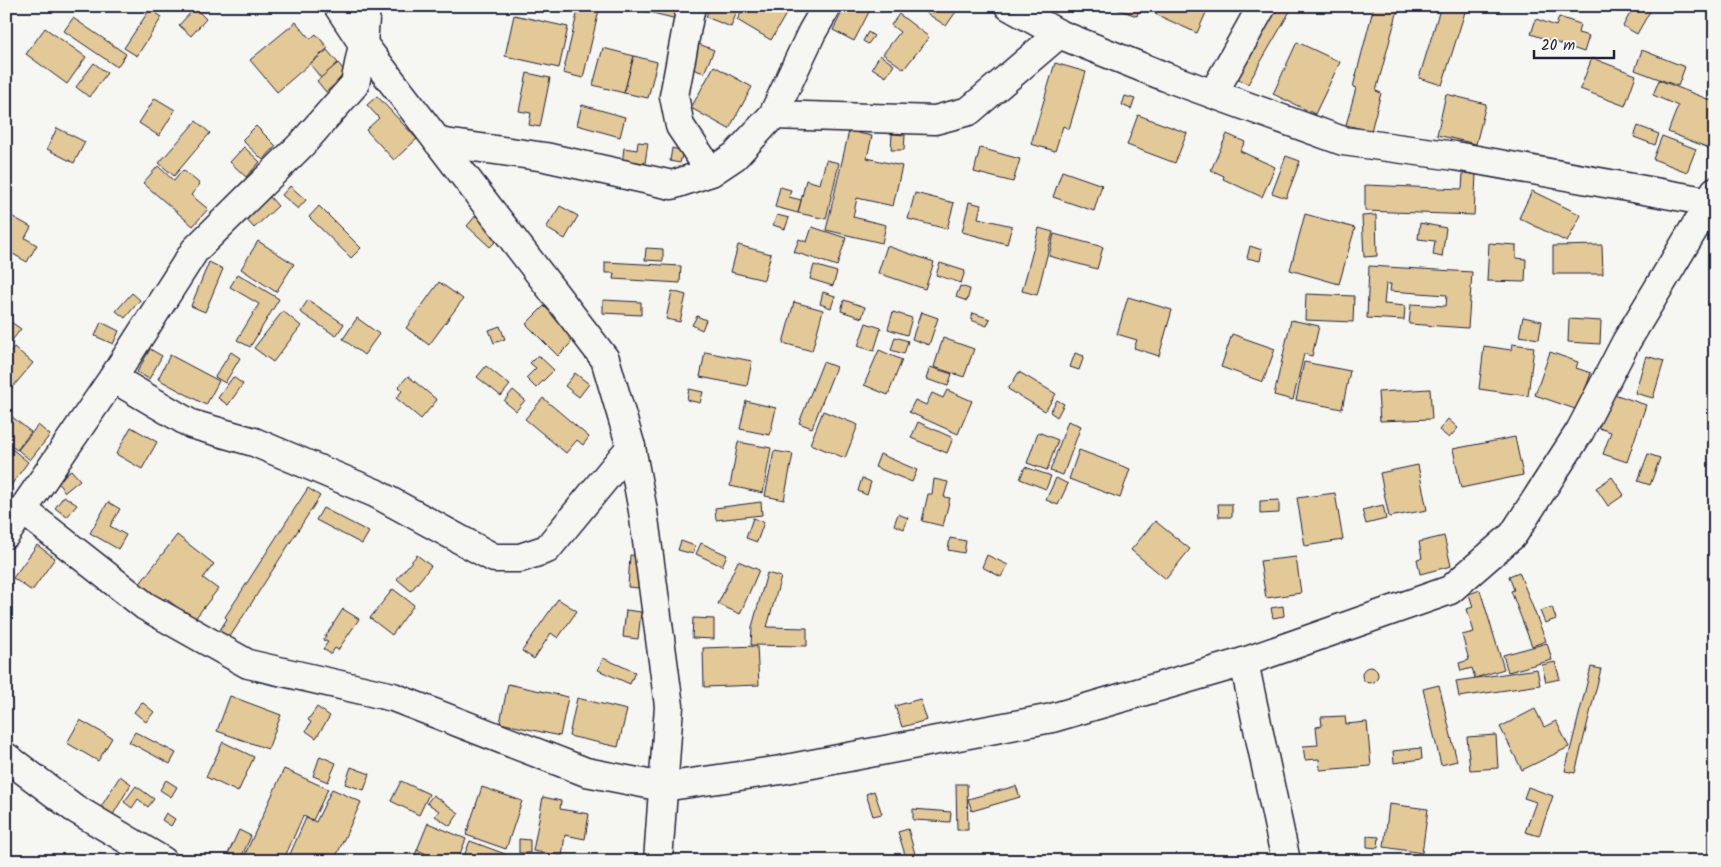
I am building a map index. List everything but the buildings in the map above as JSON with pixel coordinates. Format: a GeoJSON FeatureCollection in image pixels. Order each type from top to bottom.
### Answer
{"type":"FeatureCollection","features":[{"type":"Feature","properties":{"kind":"street"},"geometry":{"type":"LineString","coordinates":[[338,6],[363,44],[605,358],[631,447],[643,512],[669,706],[658,861]]}},
{"type":"Feature","properties":{"kind":"street"},"geometry":{"type":"LineString","coordinates":[[6,534],[113,378],[195,250],[302,144],[355,84],[363,44],[366,6]]}},
{"type":"Feature","properties":{"kind":"street"},"geometry":{"type":"LineString","coordinates":[[691,6],[674,96],[680,126],[711,172]]}},
{"type":"Feature","properties":{"kind":"street"},"geometry":{"type":"LineString","coordinates":[[438,142],[544,157],[672,185],[711,172],[736,156],[773,115],[812,32],[827,6]]}},
{"type":"Feature","properties":{"kind":"street"},"geometry":{"type":"LineString","coordinates":[[23,510],[146,606],[248,664],[393,696],[586,772],[663,787],[782,770],[1052,718],[1244,662],[1450,590],[1513,535],[1580,431],[1626,342],[1712,196],[1455,156],[1343,141],[1213,94],[1059,34],[1009,6]]}},
{"type":"Feature","properties":{"kind":"street"},"geometry":{"type":"LineString","coordinates":[[1213,94],[1262,6]]}},
{"type":"Feature","properties":{"kind":"street"},"geometry":{"type":"LineString","coordinates":[[773,115],[935,120],[969,111],[1059,34]]}},
{"type":"Feature","properties":{"kind":"street"},"geometry":{"type":"LineString","coordinates":[[113,378],[191,424],[254,442],[376,493],[494,558],[520,558],[547,549],[631,447]]}},
{"type":"Feature","properties":{"kind":"street"},"geometry":{"type":"LineString","coordinates":[[1244,662],[1286,861]]}},
{"type":"Feature","properties":{"kind":"street"},"geometry":{"type":"LineString","coordinates":[[6,757],[74,808],[163,861]]}}]}
